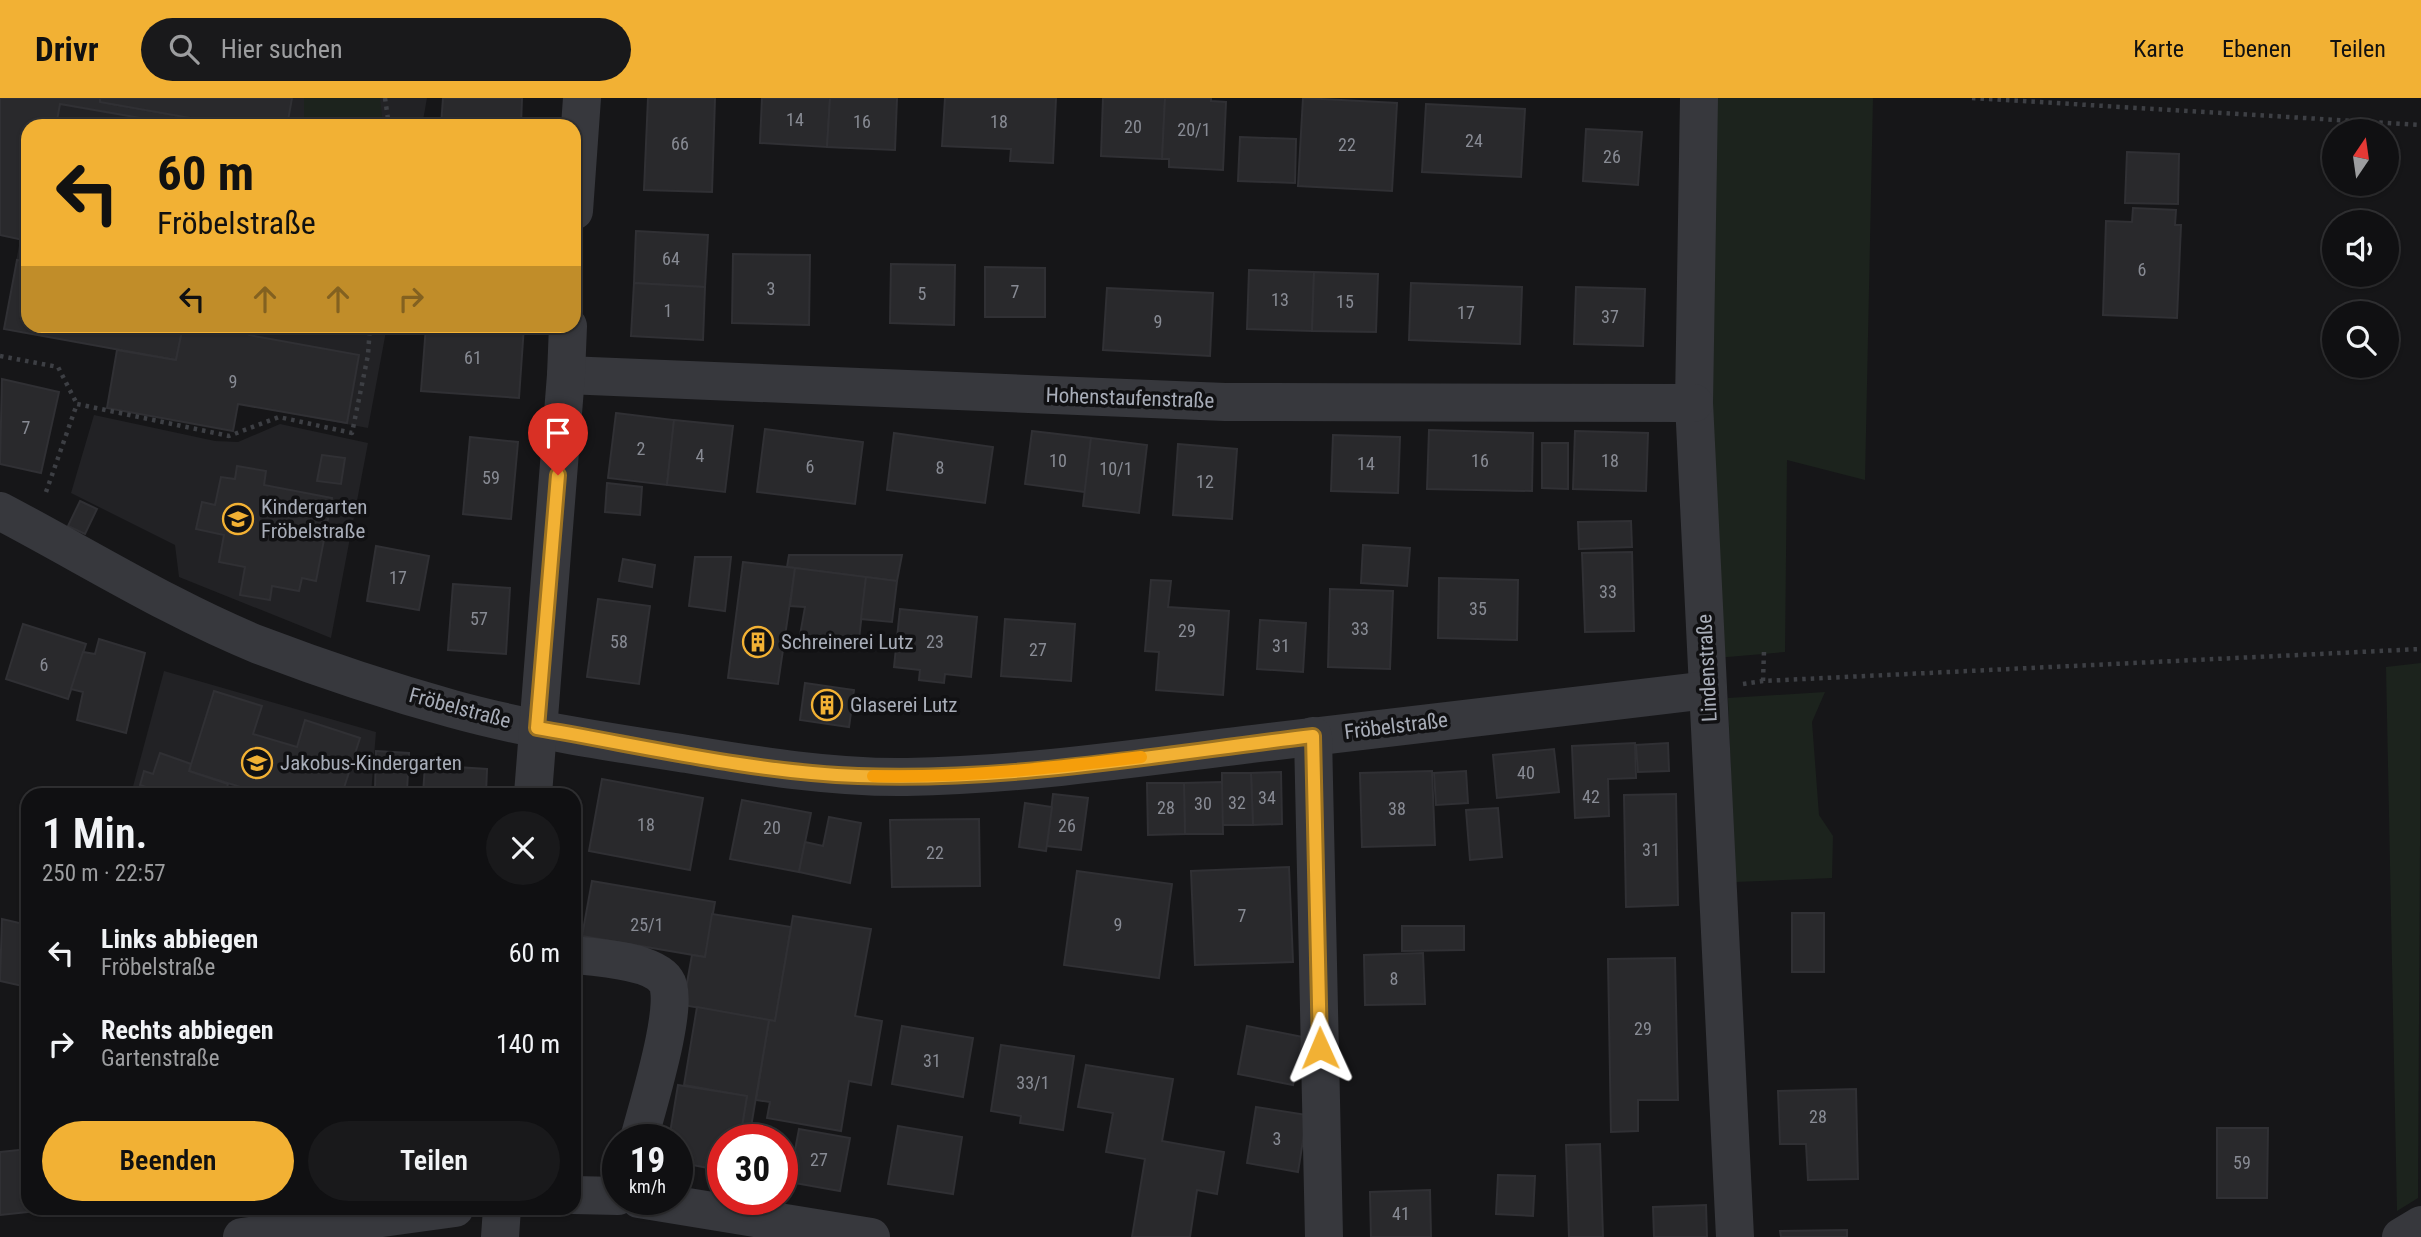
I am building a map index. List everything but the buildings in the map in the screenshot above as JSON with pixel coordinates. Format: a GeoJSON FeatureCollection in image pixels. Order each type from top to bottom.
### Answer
{"type":"FeatureCollection","features":[{"type":"Feature","properties":{"kind":"street"},"geometry":{"type":"LineString","coordinates":[[581,119],[582,98]]}},
{"type":"Feature","properties":{"kind":"street","name":"Lindenstraße"},"geometry":{"type":"LineString","coordinates":[[1699,98],[1694,403],[1735,1237]]}},
{"type":"Feature","properties":{"kind":"street"},"geometry":{"type":"LineString","coordinates":[[533,788],[568,333]]}},
{"type":"Feature","properties":{"kind":"street","name":"Hohenstaufenstraße"},"geometry":{"type":"LineString","coordinates":[[566,375],[1225,402],[1694,403]]}},
{"type":"Feature","properties":{"kind":"street","name":"Fröbelstraße"},"geometry":{"type":"LineString","coordinates":[[16,519],[216,626],[259,644],[453,709],[537,728],[777,768],[855,776],[907,777],[1065,766],[1708,690]]}},
{"type":"Feature","properties":{"kind":"street"},"geometry":{"type":"LineString","coordinates":[[1313,736],[1324,1237]]}},
{"type":"Feature","properties":{"kind":"street"},"geometry":{"type":"LineString","coordinates":[[581,956],[625,962],[653,970],[667,981],[671,997],[668,1020],[643,1124]]}},
{"type":"Feature","properties":{"kind":"street"},"geometry":{"type":"LineString","coordinates":[[581,1195],[602,1196]]}},
{"type":"Feature","properties":{"kind":"street"},"geometry":{"type":"LineString","coordinates":[[693,1208],[871,1237]]}},
{"type":"Feature","properties":{"kind":"street"},"geometry":{"type":"LineString","coordinates":[[242,1237],[404,1215]]}},
{"type":"Feature","properties":{"kind":"street"},"geometry":{"type":"LineString","coordinates":[[500,1237],[502,1215]]}},
{"type":"Feature","properties":{"kind":"street"},"geometry":{"type":"LineString","coordinates":[[2401,1237],[2421,1225]]}},
{"type":"Feature","properties":{"kind":"path"},"geometry":{"type":"LineString","coordinates":[[385,98],[388,119]]}},
{"type":"Feature","properties":{"kind":"path"},"geometry":{"type":"LineString","coordinates":[[1972,98],[2421,125]]}},
{"type":"Feature","properties":{"kind":"path"},"geometry":{"type":"LineString","coordinates":[[77,404],[229,436],[279,417],[352,433],[368,355],[370,333]]}},
{"type":"Feature","properties":{"kind":"path"},"geometry":{"type":"LineString","coordinates":[[0,356],[58,367],[77,404]]}},
{"type":"Feature","properties":{"kind":"path"},"geometry":{"type":"LineString","coordinates":[[16,519],[77,404]]}},
{"type":"Feature","properties":{"kind":"path"},"geometry":{"type":"LineString","coordinates":[[1708,690],[1763,681],[2421,649]]}},
{"type":"Feature","properties":{"kind":"path"},"geometry":{"type":"LineString","coordinates":[[1763,681],[1764,651]]}},
{"type":"Feature","properties":{"kind":"shaded area"},"geometry":{"type":"Polygon","coordinates":[[[0,98],[427,98],[423,119],[21,119],[21,332],[4,329],[20,240],[0,235],[0,98]]]}},
{"type":"Feature","properties":{"kind":"shaded area"},"geometry":{"type":"Polygon","coordinates":[[[304,98],[380,98],[382,119],[304,119],[304,98]]]}},
{"type":"Feature","properties":{"kind":"shaded area"},"geometry":{"type":"Polygon","coordinates":[[[1700,98],[1873,98],[1865,480],[1787,460],[1785,652],[1716,658],[1700,98]]]}},
{"type":"Feature","properties":{"kind":"shaded area"},"geometry":{"type":"Polygon","coordinates":[[[26,333],[386,333],[368,428],[238,404],[233,431],[107,408],[117,350],[26,333]]]}},
{"type":"Feature","properties":{"kind":"shaded area","name":"Kindergarten Fröbelstraße"},"geometry":{"type":"Polygon","coordinates":[[[94,415],[215,441],[238,442],[280,424],[368,443],[331,638],[179,577],[175,545],[71,493],[94,415]]]}},
{"type":"Feature","properties":{"kind":"shaded area"},"geometry":{"type":"Polygon","coordinates":[[[2421,663],[2418,1198],[2397,1211],[2386,667],[2421,663]]]}},
{"type":"Feature","properties":{"kind":"shaded area","name":"Jakobus-Kindergarten"},"geometry":{"type":"Polygon","coordinates":[[[164,671],[376,732],[371,788],[133,788],[164,671]]]}},
{"type":"Feature","properties":{"kind":"shaded area"},"geometry":{"type":"Polygon","coordinates":[[[1825,692],[1812,722],[1819,815],[1833,836],[1832,878],[1735,882],[1728,698],[1825,692]]]}},
{"type":"Feature","properties":{"kind":"slow traffic"},"geometry":{"type":"LineString","coordinates":[[873,776],[999,772],[1141,757]]}},
{"type":"Feature","properties":{"kind":"place","name":"Kindergarten Fröbelstraße"},"geometry":{"type":"Point","coordinates":[238,519]}},
{"type":"Feature","properties":{"kind":"place","name":"Schreinerei Lutz"},"geometry":{"type":"Point","coordinates":[758,642]}},
{"type":"Feature","properties":{"kind":"place","name":"Glaserei Lutz"},"geometry":{"type":"Point","coordinates":[827,705]}},
{"type":"Feature","properties":{"kind":"place","name":"Jakobus-Kindergarten"},"geometry":{"type":"Point","coordinates":[257,763]}},
{"type":"Feature","properties":{"kind":"route"},"geometry":{"type":"LineString","coordinates":[[558,475],[537,728],[743,763],[855,776],[907,777],[999,772],[1313,736],[1320,1048]]}}]}
